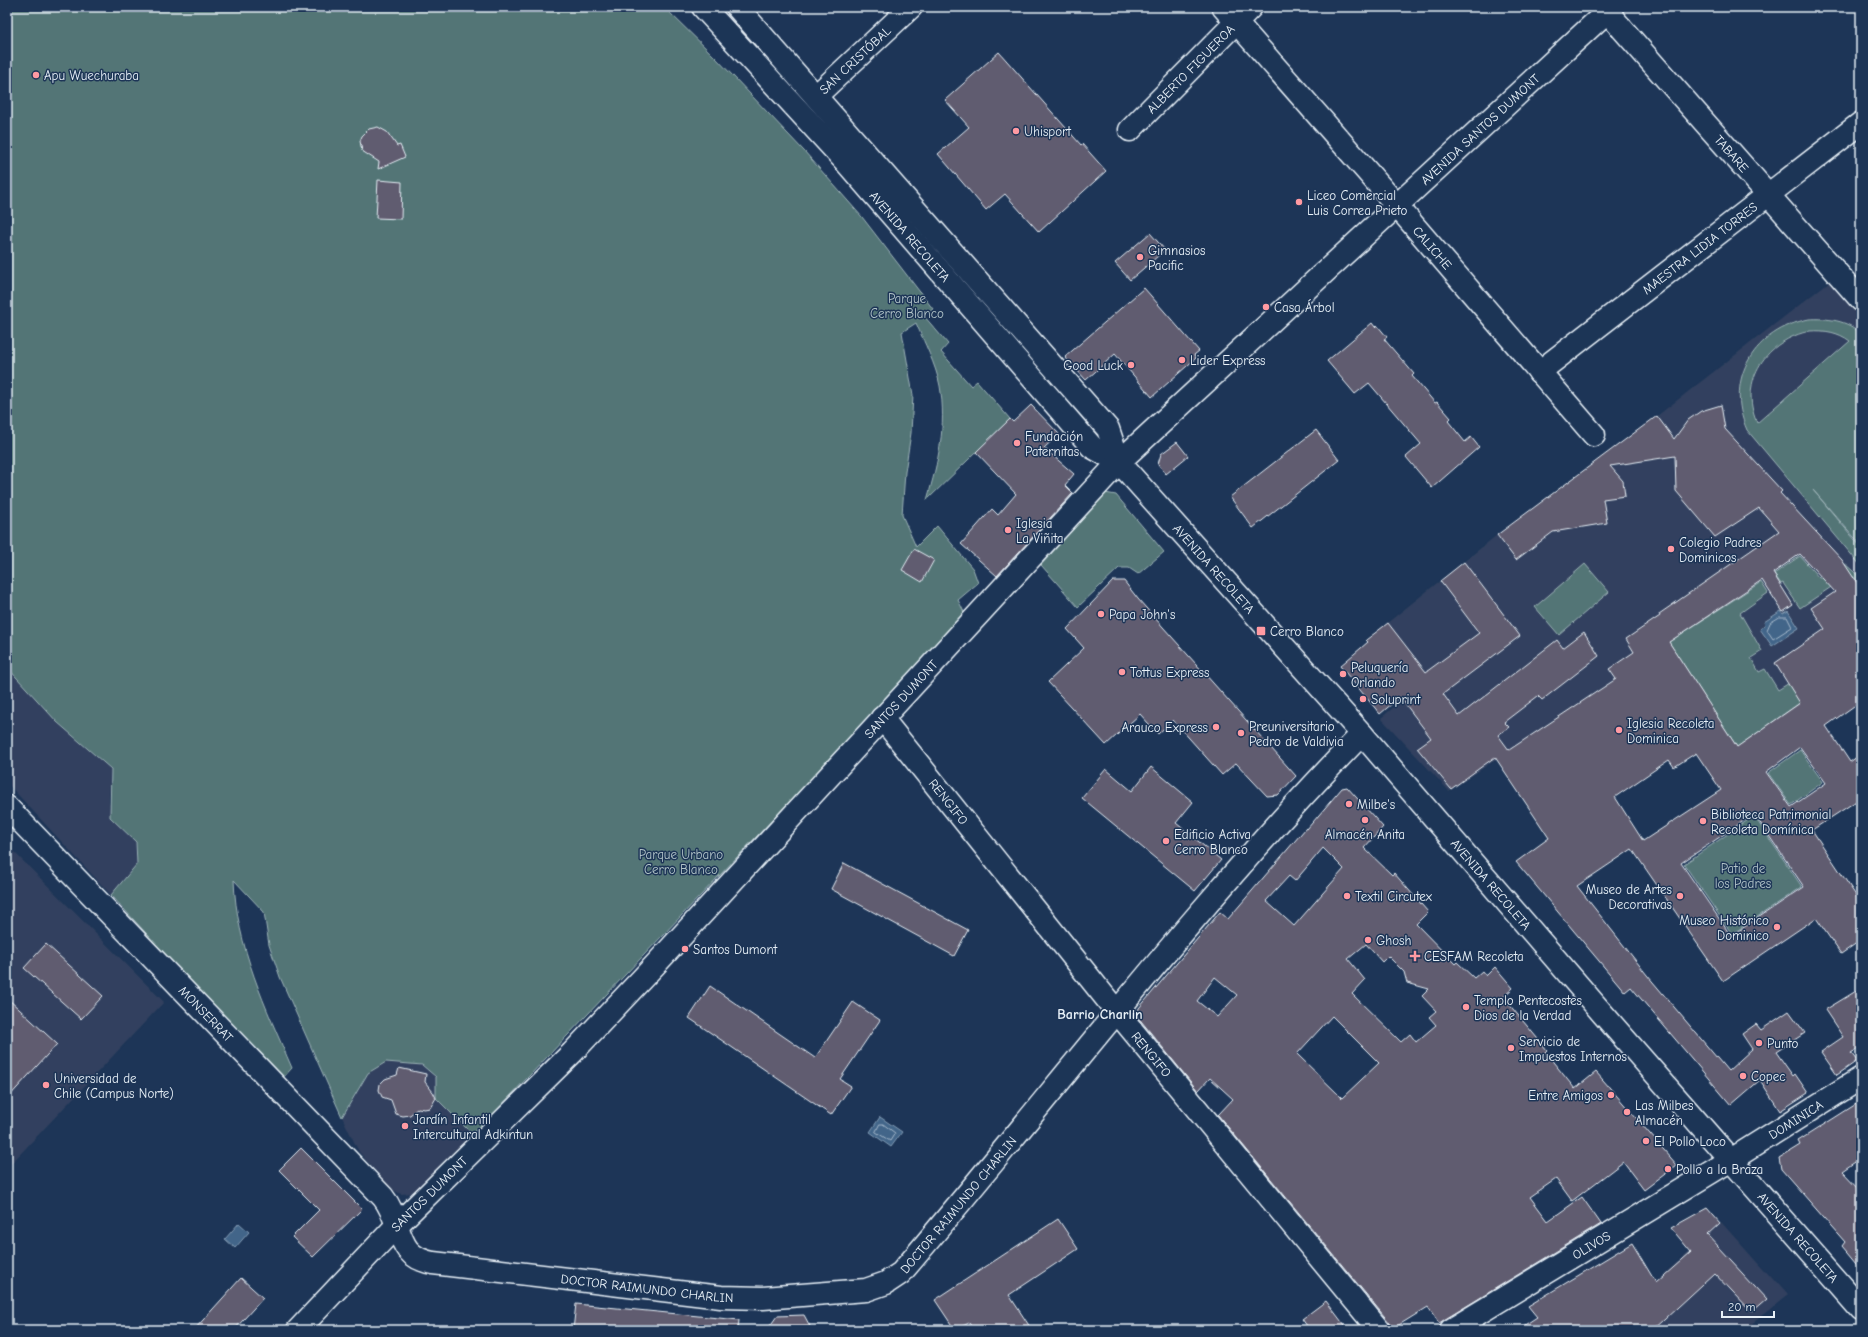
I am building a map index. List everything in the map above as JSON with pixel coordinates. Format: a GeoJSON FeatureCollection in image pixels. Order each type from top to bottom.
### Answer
{"type":"FeatureCollection","features":[{"type":"Feature","properties":{"kind":"street","name":"AVENIDA RECOLETA"},"geometry":{"type":"LineString","coordinates":[[703,7],[912,237],[1092,447],[1119,462],[1362,734],[1861,1309]]}},
{"type":"Feature","properties":{"kind":"street","name":"AVENIDA RECOLETA"},"geometry":{"type":"LineString","coordinates":[[737,7],[1108,429],[1119,462]]}},
{"type":"Feature","properties":{"kind":"street","name":"SAN CRISTÓBAL"},"geometry":{"type":"LineString","coordinates":[[816,96],[912,7]]}},
{"type":"Feature","properties":{"kind":"street","name":"TABARE"},"geometry":{"type":"LineString","coordinates":[[1607,8],[1861,300]]}},
{"type":"Feature","properties":{"kind":"street","name":"AVENIDA SANTOS DUMONT"},"geometry":{"type":"LineString","coordinates":[[1119,462],[1396,206],[1607,8]]}},
{"type":"Feature","properties":{"kind":"street","name":"CALICHE"},"geometry":{"type":"LineString","coordinates":[[1236,12],[1396,206],[1594,435]]}},
{"type":"Feature","properties":{"kind":"street","name":"ALBERTO FIGUEROA"},"geometry":{"type":"LineString","coordinates":[[1130,130],[1236,12]]}},
{"type":"Feature","properties":{"kind":"street"},"geometry":{"type":"LineString","coordinates":[[788,99],[802,102],[816,96]]}},
{"type":"Feature","properties":{"kind":"street","name":"MAESTRA LIDIA TORRES"},"geometry":{"type":"LineString","coordinates":[[1539,372],[1861,123]]}},
{"type":"Feature","properties":{"kind":"street","name":"SANTOS DUMONT"},"geometry":{"type":"LineString","coordinates":[[298,1330],[397,1225],[572,1053],[1119,462]]}},
{"type":"Feature","properties":{"kind":"street","name":"RENGIFO"},"geometry":{"type":"LineString","coordinates":[[882,718],[1117,1012],[1379,1330]]}},
{"type":"Feature","properties":{"kind":"street","name":"DOCTOR RAIMUNDO CHARLIN"},"geometry":{"type":"LineString","coordinates":[[397,1225],[402,1243],[412,1255],[424,1262],[721,1297],[763,1298],[876,1288],[901,1272],[1117,1012],[1300,798],[1362,734]]}},
{"type":"Feature","properties":{"kind":"street","name":"MONSERRAT"},"geometry":{"type":"LineString","coordinates":[[7,807],[383,1197],[390,1206],[397,1225]]}},
{"type":"Feature","properties":{"kind":"street","name":"DOMINICA"},"geometry":{"type":"LineString","coordinates":[[1731,1160],[1861,1078]]}},
{"type":"Feature","properties":{"kind":"street","name":"OLIVOS"},"geometry":{"type":"LineString","coordinates":[[1451,1330],[1731,1160]]}},
{"type":"Feature","properties":{"kind":"shaded area","name":"Colegio Padres Dominicos"},"geometry":{"type":"Polygon","coordinates":[[[1830,281],[1861,317],[1861,660],[1737,747],[1654,620],[1635,652],[1609,669],[1616,679],[1449,791],[1381,718],[1407,696],[1366,640],[1497,535],[1657,416],[1830,281]]]}},
{"type":"Feature","properties":{"kind":"shaded area"},"geometry":{"type":"Polygon","coordinates":[[[7,667],[57,722],[111,769],[109,802],[114,820],[136,842],[137,864],[111,895],[7,783],[7,667]]]}},
{"type":"Feature","properties":{"kind":"shaded area","name":"Universidad de Chile (Campus Norte)"},"geometry":{"type":"Polygon","coordinates":[[[7,845],[164,1002],[7,1168],[7,845]]]}},
{"type":"Feature","properties":{"kind":"shaded area","name":"Jardín Infantil Intercultural Adkintun"},"geometry":{"type":"Polygon","coordinates":[[[386,1061],[422,1065],[436,1077],[436,1098],[473,1135],[415,1193],[401,1194],[391,1189],[359,1152],[342,1117],[368,1073],[386,1061]]]}},
{"type":"Feature","properties":{"kind":"shaded area"},"geometry":{"type":"Polygon","coordinates":[[[1721,1222],[1787,1296],[1744,1330],[1625,1330],[1615,1319],[1721,1222]]]}},
{"type":"Feature","properties":{"kind":"green space"},"geometry":{"type":"Polygon","coordinates":[[[7,7],[664,7],[716,58],[804,151],[862,217],[933,309],[924,316],[948,344],[941,352],[971,386],[977,381],[1010,419],[927,500],[938,458],[942,430],[942,401],[940,386],[933,362],[916,323],[902,332],[913,395],[911,433],[905,472],[902,515],[916,547],[937,526],[973,569],[978,583],[958,600],[966,616],[473,1135],[436,1098],[436,1077],[422,1065],[386,1062],[368,1073],[342,1117],[280,977],[269,945],[264,912],[234,880],[236,905],[246,953],[272,1023],[292,1068],[281,1080],[111,895],[137,864],[136,842],[110,817],[111,769],[57,722],[7,667],[7,7]]]}},
{"type":"Feature","properties":{"kind":"green space"},"geometry":{"type":"Polygon","coordinates":[[[1809,319],[1823,319],[1844,323],[1856,329],[1861,334],[1861,545],[1813,490],[1861,547],[1861,566],[1747,430],[1741,411],[1739,392],[1742,375],[1749,359],[1760,345],[1773,334],[1790,325],[1809,319]],[[1810,331],[1795,336],[1781,343],[1769,353],[1760,364],[1754,377],[1751,392],[1752,407],[1757,423],[1850,341],[1826,331],[1810,331]]]}},
{"type":"Feature","properties":{"kind":"green space"},"geometry":{"type":"Polygon","coordinates":[[[1105,493],[1116,495],[1164,552],[1138,574],[1129,568],[1119,568],[1078,607],[1041,565],[1105,493]]]}},
{"type":"Feature","properties":{"kind":"green space"},"geometry":{"type":"Polygon","coordinates":[[[1800,556],[1819,578],[1834,577],[1845,564],[1861,578],[1861,587],[1854,577],[1849,575],[1800,608],[1783,583],[1781,584],[1774,574],[1800,556]]]}},
{"type":"Feature","properties":{"kind":"green space"},"geometry":{"type":"Polygon","coordinates":[[[1585,564],[1609,592],[1559,635],[1535,607],[1585,564]]]}},
{"type":"Feature","properties":{"kind":"green space"},"geometry":{"type":"Polygon","coordinates":[[[1761,582],[1768,593],[1740,613],[1762,651],[1751,658],[1759,672],[1765,669],[1778,690],[1861,638],[1861,660],[1737,747],[1669,642],[1761,582]]]}},
{"type":"Feature","properties":{"kind":"green space"},"geometry":{"type":"Polygon","coordinates":[[[1800,750],[1823,782],[1791,805],[1768,773],[1800,750]]]}},
{"type":"Feature","properties":{"kind":"green space","name":"Patio de los Padres"},"geometry":{"type":"Polygon","coordinates":[[[1754,816],[1802,887],[1732,934],[1684,864],[1754,816]]]}},
{"type":"Feature","properties":{"kind":"water"},"geometry":{"type":"Polygon","coordinates":[[[1781,611],[1783,614],[1788,611],[1799,628],[1772,646],[1760,629],[1765,625],[1764,622],[1781,611]]]}},
{"type":"Feature","properties":{"kind":"water"},"geometry":{"type":"Polygon","coordinates":[[[880,1117],[902,1132],[891,1147],[870,1132],[880,1117]]]}},
{"type":"Feature","properties":{"kind":"water"},"geometry":{"type":"Polygon","coordinates":[[[239,1223],[249,1232],[235,1248],[225,1239],[239,1223]]]}},
{"type":"Feature","properties":{"kind":"building","name":"Uhisport"},"geometry":{"type":"Polygon","coordinates":[[[999,52],[1081,145],[1082,144],[1106,171],[1039,232],[1005,194],[986,210],[938,154],[969,127],[945,100],[999,52]]]}},
{"type":"Feature","properties":{"kind":"building"},"geometry":{"type":"Polygon","coordinates":[[[378,127],[387,132],[397,146],[400,145],[405,157],[378,169],[379,162],[362,151],[360,141],[362,136],[369,129],[378,127]]]}},
{"type":"Feature","properties":{"kind":"building"},"geometry":{"type":"Polygon","coordinates":[[[378,180],[402,182],[401,219],[376,218],[378,180]]]}},
{"type":"Feature","properties":{"kind":"building","name":"Gimnasios Pacific"},"geometry":{"type":"Polygon","coordinates":[[[1150,233],[1165,250],[1130,280],[1115,263],[1150,233]]]}},
{"type":"Feature","properties":{"kind":"building"},"geometry":{"type":"Polygon","coordinates":[[[1144,288],[1199,351],[1194,355],[1196,358],[1152,397],[1115,354],[1086,380],[1065,357],[1144,288]]]}},
{"type":"Feature","properties":{"kind":"building"},"geometry":{"type":"Polygon","coordinates":[[[1372,323],[1375,327],[1377,325],[1387,337],[1384,339],[1414,374],[1412,376],[1435,403],[1437,402],[1451,418],[1448,421],[1465,442],[1471,437],[1479,447],[1432,488],[1406,457],[1421,444],[1369,383],[1355,394],[1327,361],[1372,323]]]}},
{"type":"Feature","properties":{"kind":"building"},"geometry":{"type":"Polygon","coordinates":[[[1031,405],[1059,434],[1044,448],[1074,474],[1065,485],[1073,493],[997,576],[961,544],[992,509],[998,515],[1016,494],[976,452],[1010,419],[1013,422],[1031,405]]]}},
{"type":"Feature","properties":{"kind":"building"},"geometry":{"type":"Polygon","coordinates":[[[1721,405],[1725,429],[1782,491],[1780,493],[1842,560],[1861,589],[1861,701],[1826,726],[1850,762],[1861,754],[1861,798],[1812,830],[1861,903],[1861,940],[1841,954],[1816,918],[1723,981],[1632,849],[1577,886],[1647,975],[1728,1071],[1752,1049],[1742,1034],[1756,1024],[1761,1030],[1789,1011],[1805,1033],[1776,1052],[1793,1076],[1795,1074],[1808,1093],[1780,1111],[1760,1080],[1731,1105],[1631,987],[1625,992],[1516,862],[1549,838],[1495,757],[1451,789],[1417,748],[1431,738],[1400,697],[1380,714],[1340,666],[1368,642],[1366,640],[1388,623],[1426,672],[1479,633],[1440,581],[1464,562],[1520,636],[1443,694],[1459,716],[1557,640],[1563,648],[1584,632],[1599,656],[1542,700],[1538,696],[1504,722],[1509,727],[1498,735],[1509,750],[1616,679],[1609,669],[1634,652],[1626,639],[1660,616],[1659,614],[1779,531],[1759,508],[1715,537],[1676,491],[1675,456],[1610,466],[1623,481],[1625,496],[1603,499],[1607,523],[1553,532],[1516,560],[1497,535],[1657,416],[1674,439],[1688,420],[1701,411],[1721,405]],[[1800,554],[1773,573],[1793,605],[1783,612],[1762,580],[1669,642],[1737,747],[1800,703],[1775,663],[1825,629],[1811,608],[1835,592],[1800,554]],[[1800,747],[1766,772],[1791,807],[1826,783],[1800,747]],[[1696,753],[1674,767],[1669,760],[1615,797],[1643,841],[1721,790],[1696,753]],[[1754,814],[1681,863],[1731,936],[1804,887],[1754,814]]]}},
{"type":"Feature","properties":{"kind":"building"},"geometry":{"type":"Polygon","coordinates":[[[1316,430],[1339,460],[1253,528],[1230,497],[1316,430]]]}},
{"type":"Feature","properties":{"kind":"building"},"geometry":{"type":"Polygon","coordinates":[[[1177,442],[1188,456],[1166,474],[1158,464],[1161,454],[1177,442]]]}},
{"type":"Feature","properties":{"kind":"building"},"geometry":{"type":"Polygon","coordinates":[[[914,549],[934,560],[922,582],[902,570],[914,549]]]}},
{"type":"Feature","properties":{"kind":"building"},"geometry":{"type":"Polygon","coordinates":[[[1113,581],[1124,581],[1138,599],[1296,776],[1278,795],[1267,796],[1236,763],[1222,775],[1173,720],[1158,734],[1140,714],[1106,745],[1048,682],[1084,648],[1067,629],[1113,581]]]}},
{"type":"Feature","properties":{"kind":"building","name":"Edificio Activa Cerro Blanco"},"geometry":{"type":"Polygon","coordinates":[[[1151,767],[1193,802],[1176,823],[1221,860],[1195,891],[1082,798],[1106,769],[1132,791],[1151,767]]]}},
{"type":"Feature","properties":{"kind":"building"},"geometry":{"type":"Polygon","coordinates":[[[1347,787],[1383,827],[1364,848],[1392,875],[1394,873],[1428,912],[1416,924],[1455,964],[1457,962],[1474,978],[1482,971],[1486,976],[1495,967],[1513,988],[1503,997],[1547,1050],[1545,1052],[1575,1089],[1596,1072],[1677,1165],[1644,1190],[1623,1162],[1572,1201],[1556,1179],[1530,1197],[1548,1221],[1582,1197],[1601,1224],[1439,1323],[1428,1307],[1394,1328],[1218,1115],[1233,1099],[1210,1078],[1198,1091],[1137,1016],[1139,1008],[1220,912],[1228,919],[1342,788],[1347,787]],[[1323,848],[1295,881],[1289,876],[1266,901],[1294,926],[1344,869],[1323,848]],[[1366,944],[1348,959],[1365,980],[1352,994],[1401,1042],[1410,1034],[1416,1042],[1436,1025],[1429,1017],[1436,1011],[1422,996],[1429,989],[1407,983],[1404,972],[1388,956],[1382,962],[1366,944]],[[1215,977],[1197,1001],[1217,1017],[1237,995],[1215,977]],[[1332,1016],[1297,1054],[1342,1098],[1379,1063],[1332,1016]]]}},
{"type":"Feature","properties":{"kind":"building"},"geometry":{"type":"Polygon","coordinates":[[[844,863],[968,930],[954,956],[831,889],[844,863]]]}},
{"type":"Feature","properties":{"kind":"building"},"geometry":{"type":"Polygon","coordinates":[[[46,944],[103,996],[81,1019],[24,968],[46,944]]]}},
{"type":"Feature","properties":{"kind":"building"},"geometry":{"type":"Polygon","coordinates":[[[710,986],[815,1058],[853,1002],[880,1020],[840,1079],[851,1086],[831,1115],[689,1018],[710,986]]]}},
{"type":"Feature","properties":{"kind":"building"},"geometry":{"type":"Polygon","coordinates":[[[1861,988],[1861,1047],[1851,1053],[1857,1061],[1837,1075],[1821,1052],[1843,1037],[1825,1010],[1861,988]]]}},
{"type":"Feature","properties":{"kind":"building"},"geometry":{"type":"Polygon","coordinates":[[[7,998],[57,1044],[7,1099],[7,998]]]}},
{"type":"Feature","properties":{"kind":"building"},"geometry":{"type":"Polygon","coordinates":[[[399,1068],[426,1074],[425,1082],[436,1098],[430,1108],[418,1108],[410,1115],[403,1116],[396,1114],[391,1100],[382,1097],[379,1090],[380,1084],[385,1079],[397,1075],[399,1068]]]}},
{"type":"Feature","properties":{"kind":"building"},"geometry":{"type":"Polygon","coordinates":[[[1861,1101],[1861,1158],[1842,1171],[1861,1191],[1861,1269],[1842,1246],[1845,1242],[1781,1169],[1779,1158],[1800,1145],[1798,1141],[1861,1101]]]}},
{"type":"Feature","properties":{"kind":"building"},"geometry":{"type":"Polygon","coordinates":[[[301,1148],[362,1209],[313,1257],[292,1237],[319,1210],[279,1170],[301,1148]]]}},
{"type":"Feature","properties":{"kind":"building"},"geometry":{"type":"Polygon","coordinates":[[[1707,1208],[1720,1223],[1707,1235],[1766,1299],[1751,1312],[1714,1273],[1652,1330],[1517,1330],[1537,1317],[1528,1306],[1632,1243],[1656,1283],[1691,1252],[1671,1228],[1707,1208]]]}},
{"type":"Feature","properties":{"kind":"building"},"geometry":{"type":"Polygon","coordinates":[[[1058,1219],[1078,1249],[1009,1295],[1032,1330],[974,1330],[969,1323],[955,1330],[935,1300],[1058,1219]]]}},
{"type":"Feature","properties":{"kind":"building"},"geometry":{"type":"Polygon","coordinates":[[[241,1278],[263,1298],[234,1330],[194,1330],[241,1278]]]}},
{"type":"Feature","properties":{"kind":"building"},"geometry":{"type":"Polygon","coordinates":[[[1326,1301],[1348,1330],[1310,1330],[1302,1319],[1326,1301]]]}},
{"type":"Feature","properties":{"kind":"building"},"geometry":{"type":"Polygon","coordinates":[[[576,1304],[739,1320],[738,1330],[573,1330],[576,1304]]]}},
{"type":"Feature","properties":{"kind":"building"},"geometry":{"type":"Polygon","coordinates":[[[804,1315],[812,1330],[767,1330],[777,1316],[804,1315]]]}},
{"type":"Feature","properties":{"kind":"place","name":"Apu Wuechuraba"},"geometry":{"type":"Point","coordinates":[36,75]}},
{"type":"Feature","properties":{"kind":"place","name":"Uhisport"},"geometry":{"type":"Point","coordinates":[1016,131]}},
{"type":"Feature","properties":{"kind":"place","name":"Liceo Comercial Luis Correa Prieto"},"geometry":{"type":"Point","coordinates":[1299,202]}},
{"type":"Feature","properties":{"kind":"place","name":"Gimnasios Pacific"},"geometry":{"type":"Point","coordinates":[1140,257]}},
{"type":"Feature","properties":{"kind":"place","name":"Casa Árbol"},"geometry":{"type":"Point","coordinates":[1266,307]}},
{"type":"Feature","properties":{"kind":"place","name":"Lider Express"},"geometry":{"type":"Point","coordinates":[1182,360]}},
{"type":"Feature","properties":{"kind":"place","name":"Good Luck"},"geometry":{"type":"Point","coordinates":[1131,365]}},
{"type":"Feature","properties":{"kind":"place","name":"Fundación Paternitas"},"geometry":{"type":"Point","coordinates":[1017,443]}},
{"type":"Feature","properties":{"kind":"place","name":"Iglesia La Viñita"},"geometry":{"type":"Point","coordinates":[1008,530]}},
{"type":"Feature","properties":{"kind":"place","name":"Colegio Padres Dominicos"},"geometry":{"type":"Point","coordinates":[1671,549]}},
{"type":"Feature","properties":{"kind":"place","name":"Papa John's"},"geometry":{"type":"Point","coordinates":[1101,614]}},
{"type":"Feature","properties":{"kind":"place","name":"Cerro Blanco"},"geometry":{"type":"Point","coordinates":[1261,631]}},
{"type":"Feature","properties":{"kind":"place","name":"Tottus Express"},"geometry":{"type":"Point","coordinates":[1122,672]}},
{"type":"Feature","properties":{"kind":"place","name":"Peluquería Orlando"},"geometry":{"type":"Point","coordinates":[1343,674]}},
{"type":"Feature","properties":{"kind":"place","name":"Soluprint"},"geometry":{"type":"Point","coordinates":[1363,699]}},
{"type":"Feature","properties":{"kind":"place","name":"Arauco Express"},"geometry":{"type":"Point","coordinates":[1216,727]}},
{"type":"Feature","properties":{"kind":"place","name":"Iglesia Recoleta Dominica"},"geometry":{"type":"Point","coordinates":[1619,730]}},
{"type":"Feature","properties":{"kind":"place","name":"Preuniversitario Pedro de Valdivia"},"geometry":{"type":"Point","coordinates":[1241,733]}},
{"type":"Feature","properties":{"kind":"place","name":"Milbe's"},"geometry":{"type":"Point","coordinates":[1349,804]}},
{"type":"Feature","properties":{"kind":"place","name":"Almacén Anita"},"geometry":{"type":"Point","coordinates":[1365,820]}},
{"type":"Feature","properties":{"kind":"place","name":"Biblioteca Patrimonial Recoleta Domínica"},"geometry":{"type":"Point","coordinates":[1703,821]}},
{"type":"Feature","properties":{"kind":"place","name":"Edificio Activa Cerro Blanco"},"geometry":{"type":"Point","coordinates":[1166,841]}},
{"type":"Feature","properties":{"kind":"place","name":"Textil Circutex"},"geometry":{"type":"Point","coordinates":[1347,896]}},
{"type":"Feature","properties":{"kind":"place","name":"Museo de Artes Decorativas"},"geometry":{"type":"Point","coordinates":[1680,896]}},
{"type":"Feature","properties":{"kind":"place","name":"Museo Histórico Dominico"},"geometry":{"type":"Point","coordinates":[1777,927]}},
{"type":"Feature","properties":{"kind":"place","name":"Ghosh"},"geometry":{"type":"Point","coordinates":[1368,940]}},
{"type":"Feature","properties":{"kind":"place","name":"Santos Dumont"},"geometry":{"type":"Point","coordinates":[685,949]}},
{"type":"Feature","properties":{"kind":"place","name":"CESFAM Recoleta"},"geometry":{"type":"Point","coordinates":[1415,956]}},
{"type":"Feature","properties":{"kind":"place","name":"Templo Pentecostes Dios de la Verdad"},"geometry":{"type":"Point","coordinates":[1466,1007]}},
{"type":"Feature","properties":{"kind":"place","name":"Punto"},"geometry":{"type":"Point","coordinates":[1759,1043]}},
{"type":"Feature","properties":{"kind":"place","name":"Servicio de Impuestos Internos"},"geometry":{"type":"Point","coordinates":[1511,1048]}},
{"type":"Feature","properties":{"kind":"place","name":"Copec"},"geometry":{"type":"Point","coordinates":[1743,1076]}},
{"type":"Feature","properties":{"kind":"place","name":"Universidad de Chile (Campus Norte)"},"geometry":{"type":"Point","coordinates":[46,1085]}},
{"type":"Feature","properties":{"kind":"place","name":"Entre Amigos"},"geometry":{"type":"Point","coordinates":[1611,1095]}},
{"type":"Feature","properties":{"kind":"place","name":"Las Milbes Almacén"},"geometry":{"type":"Point","coordinates":[1627,1112]}},
{"type":"Feature","properties":{"kind":"place","name":"Jardín Infantil Intercultural Adkintun"},"geometry":{"type":"Point","coordinates":[405,1126]}},
{"type":"Feature","properties":{"kind":"place","name":"El Pollo Loco"},"geometry":{"type":"Point","coordinates":[1646,1141]}},
{"type":"Feature","properties":{"kind":"place","name":"Pollo a la Braza"},"geometry":{"type":"Point","coordinates":[1668,1169]}},
{"type":"Feature","properties":{"kind":"district","name":"Barrio Charlin"},"geometry":{"type":"Point","coordinates":[1100,1014]}},
{"type":"Feature","properties":{"kind":"park label","name":"Parque Cerro Blanco"},"geometry":{"type":"Point","coordinates":[907,306]}},
{"type":"Feature","properties":{"kind":"park label","name":"Parque Urbano Cerro Blanco"},"geometry":{"type":"Point","coordinates":[681,862]}}]}
